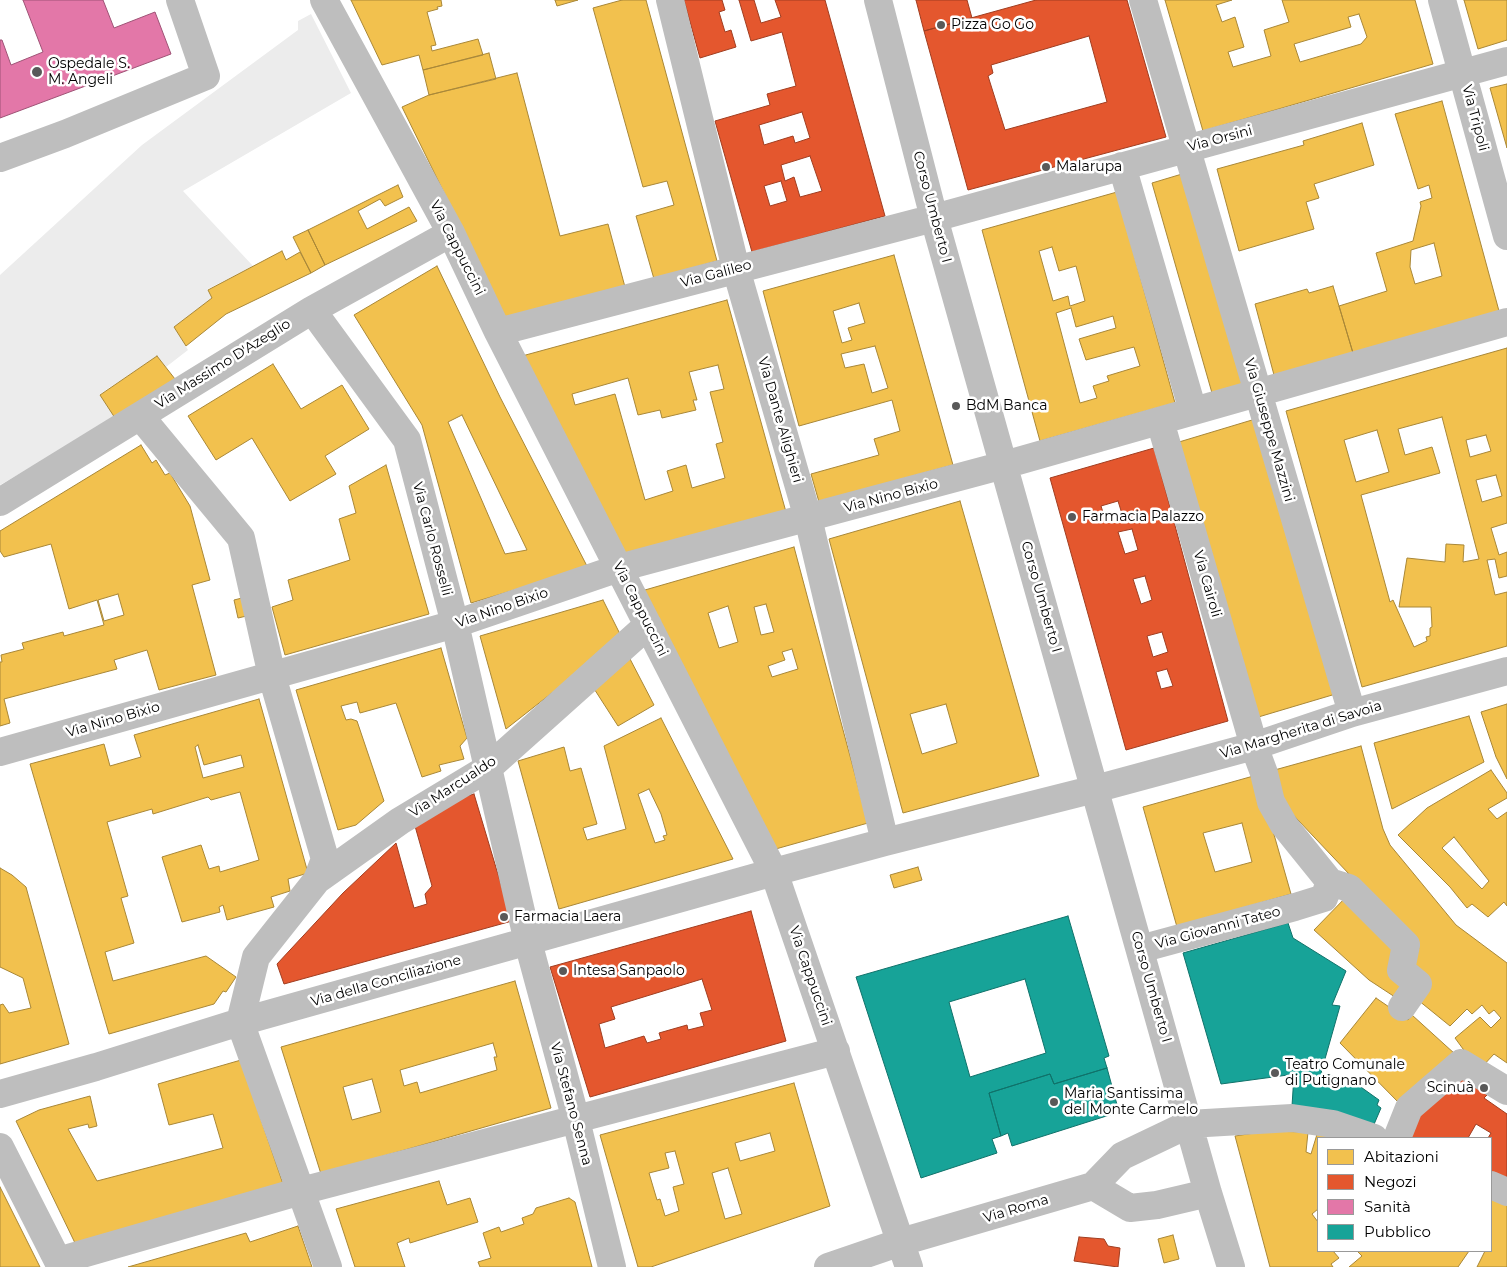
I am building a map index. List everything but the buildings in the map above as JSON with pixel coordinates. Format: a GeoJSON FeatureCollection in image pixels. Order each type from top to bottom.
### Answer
{"type":"FeatureCollection","features":[{"type":"Feature","properties":{"kind":"street"},"geometry":{"type":"LineString","coordinates":[[0,158],[65,134],[206,76],[180,0]]}},
{"type":"Feature","properties":{"kind":"street","name":"Via Cappuccini"},"geometry":{"type":"LineString","coordinates":[[324,0],[451,233],[498,332],[774,872],[905,1255]]}},
{"type":"Feature","properties":{"kind":"street","name":"Via Dante Alighieri"},"geometry":{"type":"LineString","coordinates":[[670,0],[736,269],[808,518],[885,842]]}},
{"type":"Feature","properties":{"kind":"street","name":"Corso Umberto I"},"geometry":{"type":"LineString","coordinates":[[878,0],[934,218],[1208,1192],[1231,1267]]}},
{"type":"Feature","properties":{"kind":"street","name":"Via Giuseppe Mazzini"},"geometry":{"type":"LineString","coordinates":[[1143,0],[1352,713]]}},
{"type":"Feature","properties":{"kind":"street","name":"Via Tripoli"},"geometry":{"type":"LineString","coordinates":[[1442,0],[1507,236]]}},
{"type":"Feature","properties":{"kind":"street","name":"Via Orsini"},"geometry":{"type":"LineString","coordinates":[[934,218],[1507,61]]}},
{"type":"Feature","properties":{"kind":"street"},"geometry":{"type":"LineString","coordinates":[[1122,166],[1193,411]]}},
{"type":"Feature","properties":{"kind":"street","name":"Via Galileo"},"geometry":{"type":"LineString","coordinates":[[498,332],[934,218]]}},
{"type":"Feature","properties":{"kind":"street","name":"Via Massimo D'Azeglio"},"geometry":{"type":"LineString","coordinates":[[0,502],[312,310],[451,233]]}},
{"type":"Feature","properties":{"kind":"street","name":"Via Carlo Rosselli"},"geometry":{"type":"LineString","coordinates":[[312,310],[406,440],[454,624],[528,942]]}},
{"type":"Feature","properties":{"kind":"street","name":"Via Nino Bixio"},"geometry":{"type":"LineString","coordinates":[[0,752],[454,624],[619,568],[1004,466],[1507,322]]}},
{"type":"Feature","properties":{"kind":"street"},"geometry":{"type":"LineString","coordinates":[[140,416],[241,538],[272,676],[325,859],[317,880],[256,957],[240,1022],[328,1267]]}},
{"type":"Feature","properties":{"kind":"street","name":"Via Cairoli"},"geometry":{"type":"LineString","coordinates":[[1160,421],[1271,802],[1284,825],[1330,882]]}},
{"type":"Feature","properties":{"kind":"street","name":"Via Marcualdo"},"geometry":{"type":"LineString","coordinates":[[317,880],[400,821],[488,768],[648,625]]}},
{"type":"Feature","properties":{"kind":"street","name":"Via Margherita di Savoia"},"geometry":{"type":"LineString","coordinates":[[885,842],[1254,746],[1352,713],[1507,671]]}},
{"type":"Feature","properties":{"kind":"street","name":"Via della Conciliazione"},"geometry":{"type":"LineString","coordinates":[[0,1094],[96,1067],[240,1022],[885,842]]}},
{"type":"Feature","properties":{"kind":"street"},"geometry":{"type":"LineString","coordinates":[[1330,882],[1349,888],[1406,945],[1401,970],[1418,984],[1402,1007]]}},
{"type":"Feature","properties":{"kind":"street","name":"Via Giovanni Tateo"},"geometry":{"type":"LineString","coordinates":[[1140,949],[1324,898],[1330,882]]}},
{"type":"Feature","properties":{"kind":"street","name":"Via Stefano Senna"},"geometry":{"type":"LineString","coordinates":[[528,942],[576,1120],[612,1267]]}},
{"type":"Feature","properties":{"kind":"street"},"geometry":{"type":"LineString","coordinates":[[0,1146],[59,1264],[301,1191],[836,1051]]}},
{"type":"Feature","properties":{"kind":"street"},"geometry":{"type":"LineString","coordinates":[[1396,1137],[1409,1108],[1461,1063],[1507,1091]]}},
{"type":"Feature","properties":{"kind":"street"},"geometry":{"type":"LineString","coordinates":[[1189,1124],[1292,1118],[1333,1124],[1371,1137]]}},
{"type":"Feature","properties":{"kind":"street","name":"Via Roma"},"geometry":{"type":"LineString","coordinates":[[828,1267],[905,1255],[1093,1186],[1122,1156],[1189,1124]]}},
{"type":"Feature","properties":{"kind":"street"},"geometry":{"type":"LineString","coordinates":[[1492,1185],[1507,1192]]}},
{"type":"Feature","properties":{"kind":"street"},"geometry":{"type":"LineString","coordinates":[[1093,1186],[1130,1208],[1157,1205],[1208,1192]]}},
{"type":"Feature","properties":{"kind":"shaded area"},"geometry":{"type":"Polygon","coordinates":[[[311,14],[351,93],[183,191],[253,266],[208,289],[212,298],[174,327],[188,350],[166,367],[157,356],[100,394],[115,418],[0,485],[0,275],[142,145],[298,30],[298,21],[311,14]]]}},
{"type":"Feature","properties":{"kind":"place","name":"Pizza Go Go"},"geometry":{"type":"Point","coordinates":[941,25]}},
{"type":"Feature","properties":{"kind":"place","name":"Ospedale S. M. Angeli"},"geometry":{"type":"Point","coordinates":[37,72]}},
{"type":"Feature","properties":{"kind":"place","name":"Malarupa"},"geometry":{"type":"Point","coordinates":[1046,167]}},
{"type":"Feature","properties":{"kind":"place","name":"BdM Banca"},"geometry":{"type":"Point","coordinates":[956,406]}},
{"type":"Feature","properties":{"kind":"place","name":"Farmacia Palazzo"},"geometry":{"type":"Point","coordinates":[1072,517]}},
{"type":"Feature","properties":{"kind":"place","name":"Farmacia Laera"},"geometry":{"type":"Point","coordinates":[504,917]}},
{"type":"Feature","properties":{"kind":"place","name":"Intesa Sanpaolo"},"geometry":{"type":"Point","coordinates":[563,971]}},
{"type":"Feature","properties":{"kind":"place","name":"Teatro Comunale di Putignano"},"geometry":{"type":"Point","coordinates":[1275,1073]}},
{"type":"Feature","properties":{"kind":"place","name":"Scinuà"},"geometry":{"type":"Point","coordinates":[1484,1088]}},
{"type":"Feature","properties":{"kind":"place","name":"Maria Santissima del Monte Carmelo"},"geometry":{"type":"Point","coordinates":[1054,1102]}}]}
